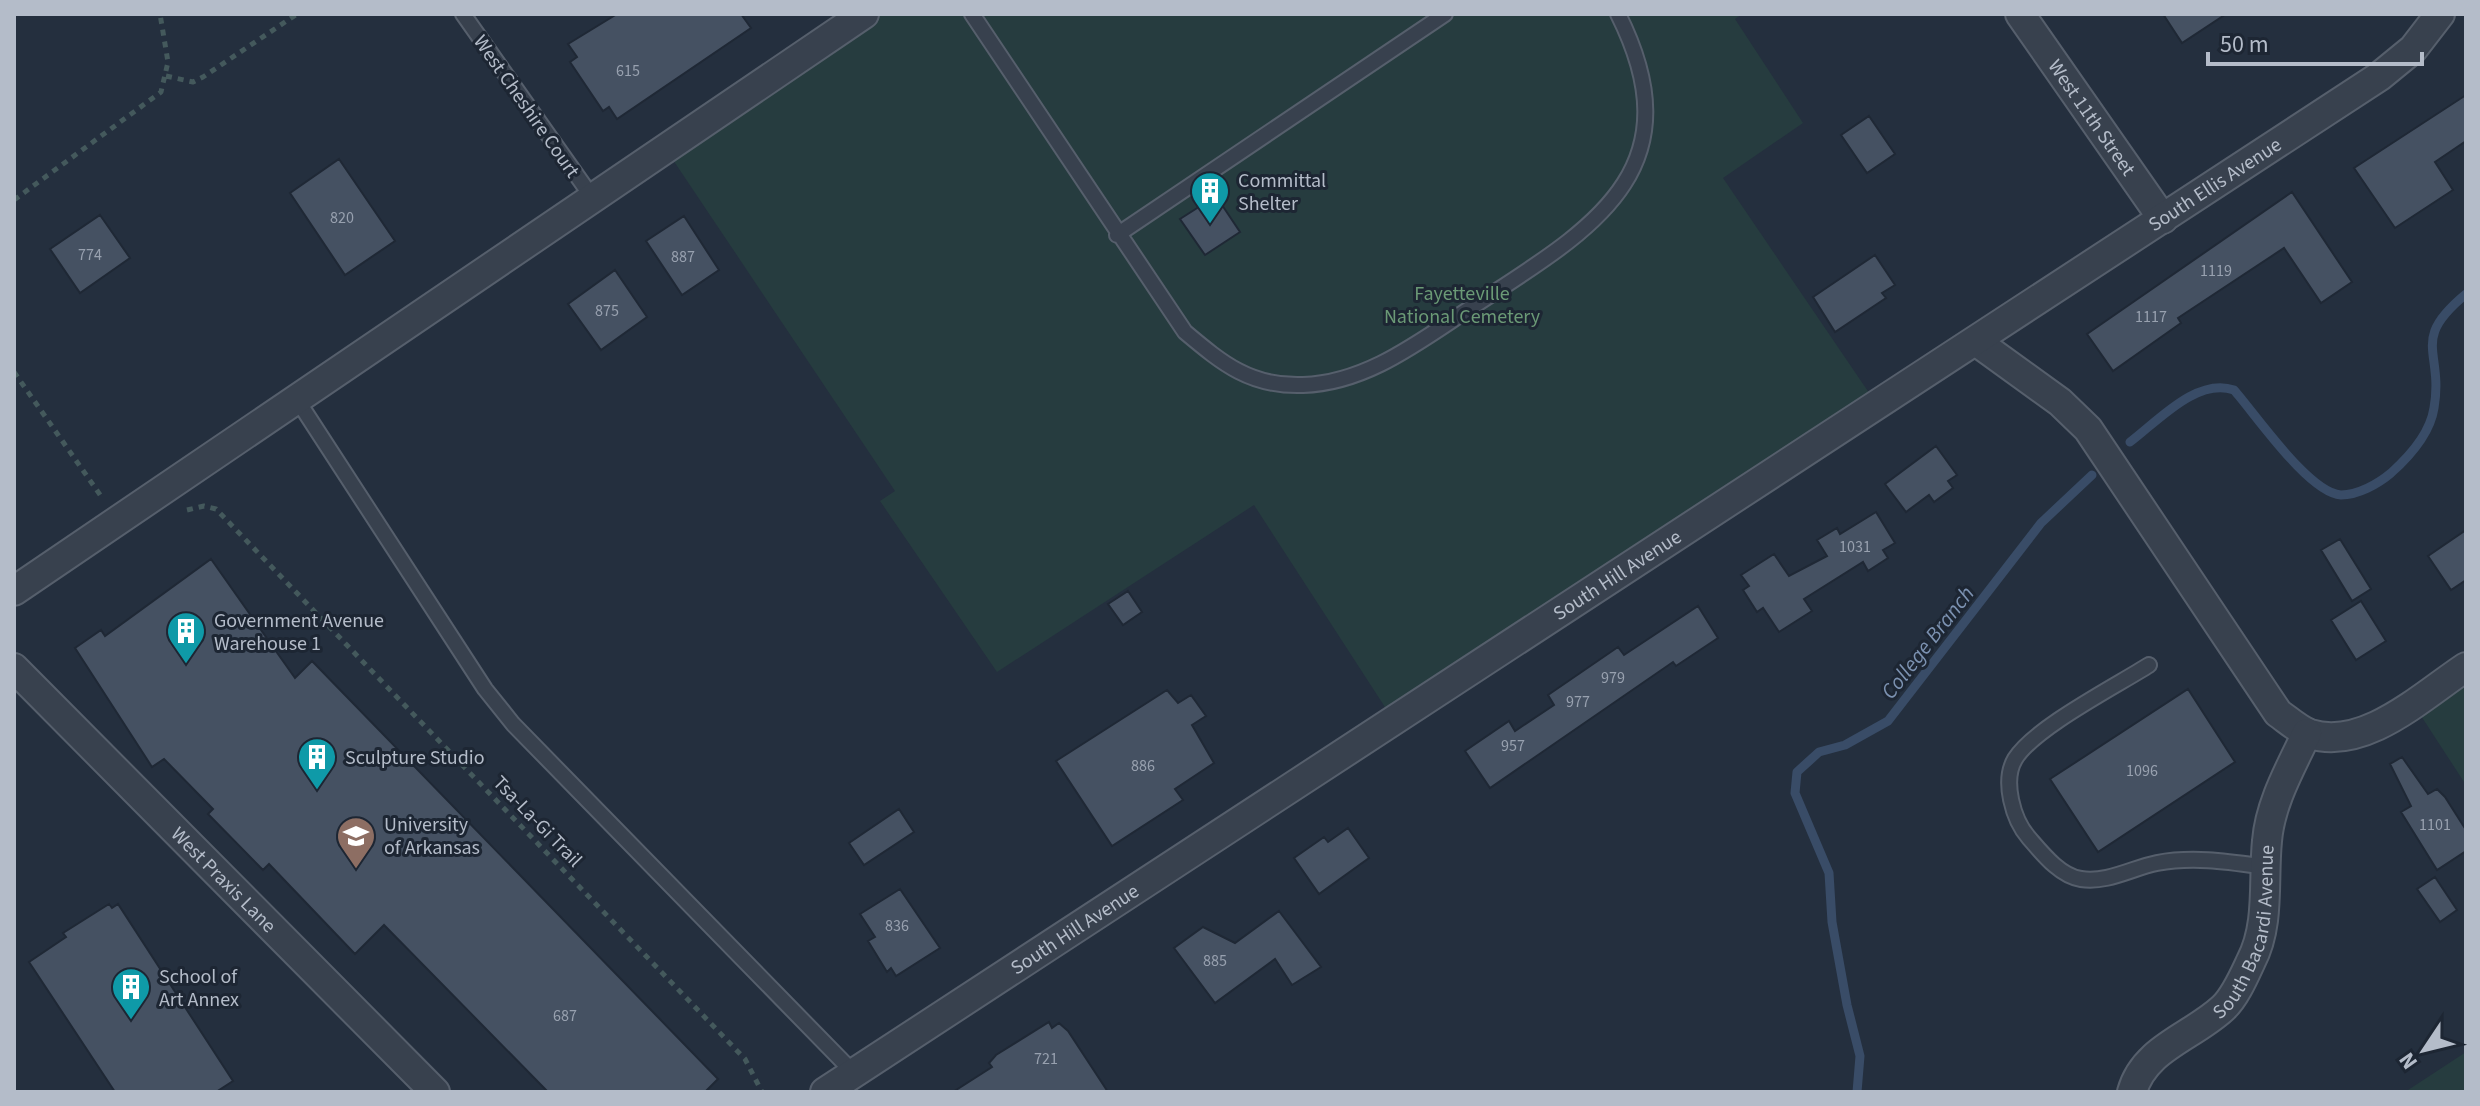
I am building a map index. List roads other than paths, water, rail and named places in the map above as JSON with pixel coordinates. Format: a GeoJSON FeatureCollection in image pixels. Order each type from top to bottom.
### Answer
{"type":"FeatureCollection","features":[{"type":"Feature","properties":{"kind":"street"},"geometry":{"type":"LineString","coordinates":[[14,591],[864,14]]}},
{"type":"Feature","properties":{"kind":"street","name":"West 11th Street"},"geometry":{"type":"LineString","coordinates":[[2020,14],[2163,219]]}},
{"type":"Feature","properties":{"kind":"street","name":"South Ellis Avenue"},"geometry":{"type":"LineString","coordinates":[[1977,342],[2380,76],[2413,49],[2440,14]]}},
{"type":"Feature","properties":{"kind":"street"},"geometry":{"type":"LineString","coordinates":[[1977,342],[2060,402],[2088,429],[2278,713],[2307,733],[2336,739],[2362,735],[2466,667]]}},
{"type":"Feature","properties":{"kind":"street","name":"South Hill Avenue"},"geometry":{"type":"LineString","coordinates":[[825,1092],[1977,342]]}},
{"type":"Feature","properties":{"kind":"street","name":"West Praxis Lane"},"geometry":{"type":"LineString","coordinates":[[14,668],[435,1092]]}},
{"type":"Feature","properties":{"kind":"street","name":"South Bacardi Avenue"},"geometry":{"type":"LineString","coordinates":[[2132,1092],[2136,1076],[2146,1061],[2194,1031],[2226,1006],[2254,958],[2265,908],[2267,838],[2281,788],[2307,733]]}},
{"type":"Feature","properties":{"kind":"lane","name":"West Cheshire Court"},"geometry":{"type":"LineString","coordinates":[[463,14],[592,197]]}},
{"type":"Feature","properties":{"kind":"lane"},"geometry":{"type":"LineString","coordinates":[[972,14],[1117,235],[1185,332],[1230,370],[1266,383],[1303,385],[1345,378],[1380,365],[1577,238],[1607,210],[1627,180],[1646,112],[1634,46],[1618,14]]}},
{"type":"Feature","properties":{"kind":"lane"},"geometry":{"type":"LineString","coordinates":[[1117,235],[1445,14]]}},
{"type":"Feature","properties":{"kind":"lane"},"geometry":{"type":"LineString","coordinates":[[296,398],[485,689],[513,724],[854,1073]]}},
{"type":"Feature","properties":{"kind":"lane"},"geometry":{"type":"LineString","coordinates":[[2149,665],[2029,742],[2013,761],[2010,797],[2024,832],[2051,862],[2079,879],[2112,877],[2157,863],[2196,860],[2266,867]]}},
{"type":"Feature","properties":{"kind":"waterway","name":"College Branch"},"geometry":{"type":"LineString","coordinates":[[2130,442],[2192,395],[2220,388],[2234,390],[2284,451],[2314,481],[2328,491],[2341,495],[2368,488],[2386,477],[2405,459],[2428,427],[2436,388],[2433,335],[2438,323],[2466,294]]}},
{"type":"Feature","properties":{"kind":"waterway","name":"College Branch"},"geometry":{"type":"LineString","coordinates":[[1857,1092],[1860,1056],[1832,922],[1829,873],[1795,793],[1797,772],[1819,752],[1845,745],[1888,721],[2041,523],[2092,475]]}},
{"type":"Feature","properties":{"kind":"place","name":"Committal Shelter"},"geometry":{"type":"Point","coordinates":[1210,225]}},
{"type":"Feature","properties":{"kind":"place","name":"Government Avenue Warehouse 1"},"geometry":{"type":"Point","coordinates":[186,665]}},
{"type":"Feature","properties":{"kind":"place","name":"Sculpture Studio"},"geometry":{"type":"Point","coordinates":[317,791]}},
{"type":"Feature","properties":{"kind":"place","name":"University of Arkansas"},"geometry":{"type":"Point","coordinates":[356,870]}},
{"type":"Feature","properties":{"kind":"place","name":"School of Art Annex"},"geometry":{"type":"Point","coordinates":[131,1021]}},
{"type":"Feature","properties":{"kind":"park label","name":"Fayetteville National Cemetery"},"geometry":{"type":"Point","coordinates":[1462,304]}}]}
